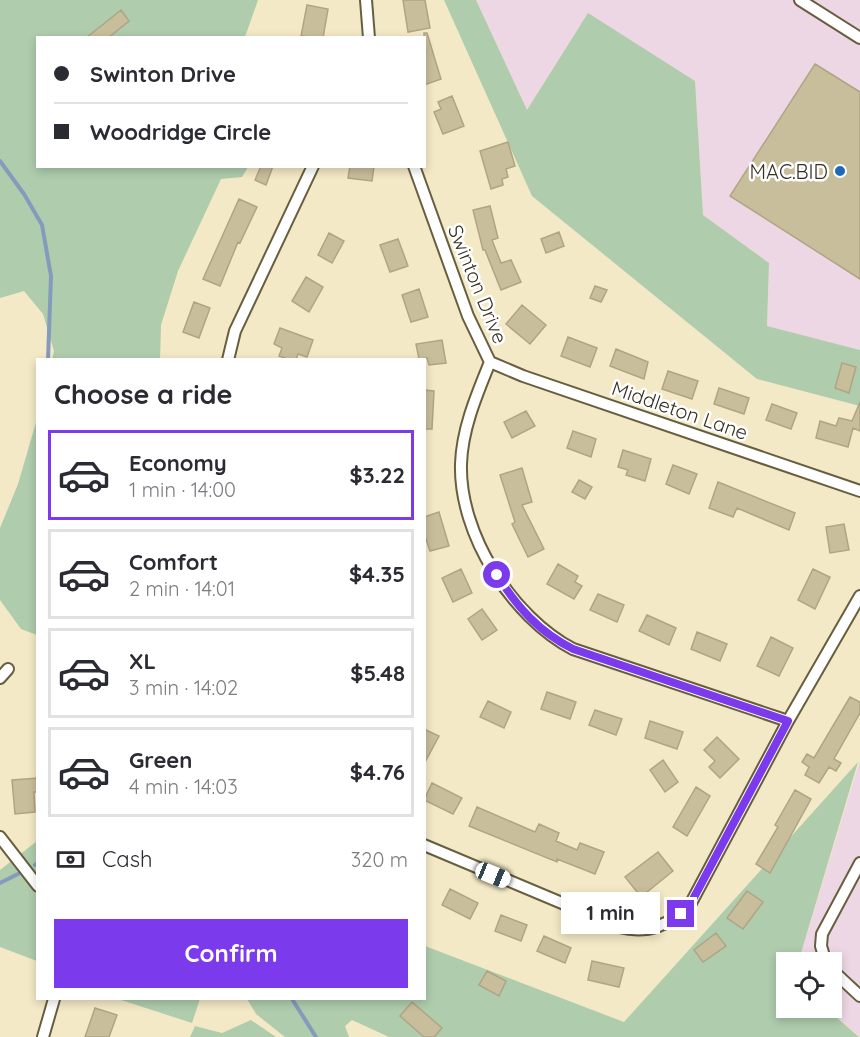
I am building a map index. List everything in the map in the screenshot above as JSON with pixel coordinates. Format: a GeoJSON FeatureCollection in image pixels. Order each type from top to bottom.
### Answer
{"type":"FeatureCollection","features":[{"type":"Feature","properties":{"kind":"street"},"geometry":{"type":"LineString","coordinates":[[366,0],[369,36]]}},
{"type":"Feature","properties":{"kind":"street"},"geometry":{"type":"LineString","coordinates":[[800,0],[860,38]]}},
{"type":"Feature","properties":{"kind":"street"},"geometry":{"type":"LineString","coordinates":[[228,358],[235,331],[312,168]]}},
{"type":"Feature","properties":{"kind":"street","name":"Swinton Drive"},"geometry":{"type":"LineString","coordinates":[[415,168],[468,316],[490,362],[464,438],[461,486],[467,511],[481,546],[497,575],[518,605],[543,631],[573,649],[788,721]]}},
{"type":"Feature","properties":{"kind":"street","name":"Middleton Lane"},"geometry":{"type":"LineString","coordinates":[[490,362],[523,376],[860,491]]}},
{"type":"Feature","properties":{"kind":"street"},"geometry":{"type":"LineString","coordinates":[[426,847],[619,927],[631,930],[656,928],[670,922],[691,903],[788,721],[860,596]]}},
{"type":"Feature","properties":{"kind":"street"},"geometry":{"type":"LineString","coordinates":[[0,837],[36,883]]}},
{"type":"Feature","properties":{"kind":"street"},"geometry":{"type":"LineString","coordinates":[[823,952],[822,934],[860,863]]}},
{"type":"Feature","properties":{"kind":"street"},"geometry":{"type":"LineString","coordinates":[[842,979],[860,996]]}},
{"type":"Feature","properties":{"kind":"street"},"geometry":{"type":"LineString","coordinates":[[43,1037],[54,1000]]}},
{"type":"Feature","properties":{"kind":"shaded area"},"geometry":{"type":"Polygon","coordinates":[[[476,0],[860,0],[860,350],[767,326],[769,263],[703,215],[695,81],[527,110],[476,0]]]}},
{"type":"Feature","properties":{"kind":"shaded area"},"geometry":{"type":"Polygon","coordinates":[[[860,760],[860,1037],[838,1018],[842,1018],[842,952],[801,952],[860,760]]]}},
{"type":"Feature","properties":{"kind":"green space"},"geometry":{"type":"Polygon","coordinates":[[[0,0],[258,0],[245,36],[36,36],[36,168],[247,168],[242,177],[221,179],[178,271],[161,325],[160,358],[52,358],[54,351],[43,314],[24,291],[0,298],[0,0]]]}},
{"type":"Feature","properties":{"kind":"green space"},"geometry":{"type":"Polygon","coordinates":[[[444,0],[476,0],[527,110],[588,13],[695,81],[703,215],[769,263],[767,326],[860,350],[860,406],[757,379],[532,196],[444,0]]]}},
{"type":"Feature","properties":{"kind":"green space"},"geometry":{"type":"Polygon","coordinates":[[[36,422],[36,635],[21,629],[0,600],[0,528],[18,484],[36,422]]]}},
{"type":"Feature","properties":{"kind":"green space"},"geometry":{"type":"Polygon","coordinates":[[[858,762],[801,952],[776,952],[776,1018],[837,1018],[859,1037],[389,1037],[352,1020],[345,1026],[349,1037],[285,1037],[256,1014],[248,1000],[426,1000],[426,946],[624,1022],[858,762]]]}},
{"type":"Feature","properties":{"kind":"green space"},"geometry":{"type":"Polygon","coordinates":[[[36,842],[36,961],[0,947],[0,870],[36,842]]]}},
{"type":"Feature","properties":{"kind":"green space"},"geometry":{"type":"Polygon","coordinates":[[[121,1000],[200,1000],[192,1023],[121,1000]]]}},
{"type":"Feature","properties":{"kind":"green space"},"geometry":{"type":"Polygon","coordinates":[[[251,1020],[276,1037],[190,1037],[195,1026],[222,1033],[251,1020]]]}},
{"type":"Feature","properties":{"kind":"building"},"geometry":{"type":"Polygon","coordinates":[[[403,0],[425,0],[430,28],[408,32],[403,0]]]}},
{"type":"Feature","properties":{"kind":"building"},"geometry":{"type":"Polygon","coordinates":[[[307,5],[328,9],[323,36],[301,36],[307,5]]]}},
{"type":"Feature","properties":{"kind":"building"},"geometry":{"type":"Polygon","coordinates":[[[121,10],[129,21],[110,36],[88,36],[121,10]]]}},
{"type":"Feature","properties":{"kind":"building"},"geometry":{"type":"Polygon","coordinates":[[[424,33],[427,33],[441,79],[426,84],[426,36],[424,33]]]}},
{"type":"Feature","properties":{"kind":"building"},"geometry":{"type":"Polygon","coordinates":[[[815,64],[860,92],[860,279],[730,196],[815,64]]]}},
{"type":"Feature","properties":{"kind":"building"},"geometry":{"type":"Polygon","coordinates":[[[452,96],[464,126],[443,134],[434,112],[441,109],[438,102],[452,96]]]}},
{"type":"Feature","properties":{"kind":"building"},"geometry":{"type":"Polygon","coordinates":[[[508,142],[515,166],[506,169],[508,177],[502,179],[503,185],[491,189],[480,151],[508,142]]]}},
{"type":"Feature","properties":{"kind":"building"},"geometry":{"type":"Polygon","coordinates":[[[260,168],[272,168],[266,185],[255,180],[260,168]]]}},
{"type":"Feature","properties":{"kind":"building"},"geometry":{"type":"Polygon","coordinates":[[[350,168],[374,168],[372,181],[348,178],[350,168]]]}},
{"type":"Feature","properties":{"kind":"building"},"geometry":{"type":"Polygon","coordinates":[[[239,199],[257,207],[240,243],[238,242],[220,286],[203,279],[239,199]]]}},
{"type":"Feature","properties":{"kind":"building"},"geometry":{"type":"Polygon","coordinates":[[[490,206],[498,238],[492,240],[501,263],[511,260],[521,282],[501,290],[485,250],[483,250],[473,210],[490,206]]]}},
{"type":"Feature","properties":{"kind":"building"},"geometry":{"type":"Polygon","coordinates":[[[559,232],[564,246],[546,253],[541,239],[559,232]]]}},
{"type":"Feature","properties":{"kind":"building"},"geometry":{"type":"Polygon","coordinates":[[[329,233],[344,241],[332,263],[318,255],[329,233]]]}},
{"type":"Feature","properties":{"kind":"building"},"geometry":{"type":"Polygon","coordinates":[[[398,239],[408,266],[390,272],[380,245],[398,239]]]}},
{"type":"Feature","properties":{"kind":"building"},"geometry":{"type":"Polygon","coordinates":[[[306,277],[323,287],[309,312],[292,301],[306,277]]]}},
{"type":"Feature","properties":{"kind":"building"},"geometry":{"type":"Polygon","coordinates":[[[595,286],[607,290],[601,302],[590,298],[595,286]]]}},
{"type":"Feature","properties":{"kind":"building"},"geometry":{"type":"Polygon","coordinates":[[[419,289],[428,317],[411,322],[402,295],[419,289]]]}},
{"type":"Feature","properties":{"kind":"building"},"geometry":{"type":"Polygon","coordinates":[[[194,302],[210,308],[199,338],[183,332],[194,302]]]}},
{"type":"Feature","properties":{"kind":"building"},"geometry":{"type":"Polygon","coordinates":[[[522,305],[546,325],[530,344],[506,324],[522,305]]]}},
{"type":"Feature","properties":{"kind":"building"},"geometry":{"type":"Polygon","coordinates":[[[280,328],[313,340],[307,357],[298,354],[297,358],[279,356],[282,348],[274,344],[280,328]]]}},
{"type":"Feature","properties":{"kind":"building"},"geometry":{"type":"Polygon","coordinates":[[[568,337],[597,348],[590,367],[561,356],[568,337]]]}},
{"type":"Feature","properties":{"kind":"building"},"geometry":{"type":"Polygon","coordinates":[[[442,340],[446,363],[429,365],[427,358],[419,358],[416,344],[442,340]]]}},
{"type":"Feature","properties":{"kind":"building"},"geometry":{"type":"Polygon","coordinates":[[[616,349],[648,362],[644,379],[610,366],[616,349]]]}},
{"type":"Feature","properties":{"kind":"building"},"geometry":{"type":"Polygon","coordinates":[[[842,363],[856,367],[849,393],[835,388],[842,363]]]}},
{"type":"Feature","properties":{"kind":"building"},"geometry":{"type":"Polygon","coordinates":[[[668,371],[698,381],[692,399],[662,389],[668,371]]]}},
{"type":"Feature","properties":{"kind":"building"},"geometry":{"type":"Polygon","coordinates":[[[719,388],[749,398],[744,414],[714,404],[719,388]]]}},
{"type":"Feature","properties":{"kind":"building"},"geometry":{"type":"Polygon","coordinates":[[[426,390],[434,391],[432,429],[426,429],[426,390]]]}},
{"type":"Feature","properties":{"kind":"building"},"geometry":{"type":"Polygon","coordinates":[[[860,402],[860,431],[853,428],[848,447],[816,438],[820,421],[836,426],[839,418],[852,421],[860,402]]]}},
{"type":"Feature","properties":{"kind":"building"},"geometry":{"type":"Polygon","coordinates":[[[772,404],[797,413],[791,429],[766,420],[772,404]]]}},
{"type":"Feature","properties":{"kind":"building"},"geometry":{"type":"Polygon","coordinates":[[[526,411],[535,426],[512,438],[504,422],[526,411]]]}},
{"type":"Feature","properties":{"kind":"building"},"geometry":{"type":"Polygon","coordinates":[[[573,431],[596,439],[591,457],[567,448],[573,431]]]}},
{"type":"Feature","properties":{"kind":"building"},"geometry":{"type":"Polygon","coordinates":[[[623,450],[651,459],[645,481],[626,475],[628,470],[618,467],[623,450]]]}},
{"type":"Feature","properties":{"kind":"building"},"geometry":{"type":"Polygon","coordinates":[[[673,465],[697,474],[689,494],[666,484],[673,465]]]}},
{"type":"Feature","properties":{"kind":"building"},"geometry":{"type":"Polygon","coordinates":[[[522,468],[532,502],[522,505],[544,549],[528,557],[512,524],[515,522],[500,475],[522,468]]]}},
{"type":"Feature","properties":{"kind":"building"},"geometry":{"type":"Polygon","coordinates":[[[579,480],[592,487],[585,499],[572,492],[579,480]]]}},
{"type":"Feature","properties":{"kind":"building"},"geometry":{"type":"Polygon","coordinates":[[[718,482],[795,513],[789,530],[737,508],[733,517],[709,508],[718,482]]]}},
{"type":"Feature","properties":{"kind":"building"},"geometry":{"type":"Polygon","coordinates":[[[439,512],[449,546],[430,551],[426,539],[426,516],[439,512]]]}},
{"type":"Feature","properties":{"kind":"building"},"geometry":{"type":"Polygon","coordinates":[[[844,524],[849,550],[830,553],[826,527],[844,524]]]}},
{"type":"Feature","properties":{"kind":"building"},"geometry":{"type":"Polygon","coordinates":[[[558,564],[578,576],[575,582],[582,586],[574,599],[547,584],[558,564]]]}},
{"type":"Feature","properties":{"kind":"building"},"geometry":{"type":"Polygon","coordinates":[[[461,569],[472,593],[453,602],[442,578],[461,569]]]}},
{"type":"Feature","properties":{"kind":"building"},"geometry":{"type":"Polygon","coordinates":[[[813,569],[830,577],[815,609],[798,600],[813,569]]]}},
{"type":"Feature","properties":{"kind":"building"},"geometry":{"type":"Polygon","coordinates":[[[598,594],[624,605],[617,622],[590,610],[598,594]]]}},
{"type":"Feature","properties":{"kind":"building"},"geometry":{"type":"Polygon","coordinates":[[[482,609],[497,630],[482,640],[468,619],[482,609]]]}},
{"type":"Feature","properties":{"kind":"building"},"geometry":{"type":"Polygon","coordinates":[[[647,615],[676,628],[669,645],[639,631],[647,615]]]}},
{"type":"Feature","properties":{"kind":"building"},"geometry":{"type":"Polygon","coordinates":[[[697,632],[727,644],[720,661],[691,649],[697,632]]]}},
{"type":"Feature","properties":{"kind":"building"},"geometry":{"type":"Polygon","coordinates":[[[771,637],[793,648],[779,676],[757,666],[771,637]]]}},
{"type":"Feature","properties":{"kind":"building"},"geometry":{"type":"Polygon","coordinates":[[[547,692],[576,702],[570,719],[541,709],[547,692]]]}},
{"type":"Feature","properties":{"kind":"building"},"geometry":{"type":"Polygon","coordinates":[[[850,697],[860,702],[860,713],[834,759],[841,763],[836,771],[829,767],[819,783],[805,775],[809,767],[802,762],[807,754],[814,758],[850,697]]]}},
{"type":"Feature","properties":{"kind":"building"},"geometry":{"type":"Polygon","coordinates":[[[488,701],[511,712],[504,728],[480,717],[488,701]]]}},
{"type":"Feature","properties":{"kind":"building"},"geometry":{"type":"Polygon","coordinates":[[[595,710],[622,719],[616,735],[589,725],[595,710]]]}},
{"type":"Feature","properties":{"kind":"building"},"geometry":{"type":"Polygon","coordinates":[[[650,721],[683,732],[677,749],[645,738],[650,721]]]}},
{"type":"Feature","properties":{"kind":"building"},"geometry":{"type":"Polygon","coordinates":[[[426,730],[439,736],[426,760],[426,730]]]}},
{"type":"Feature","properties":{"kind":"building"},"geometry":{"type":"Polygon","coordinates":[[[717,737],[739,759],[720,778],[709,767],[715,761],[704,750],[717,737]]]}},
{"type":"Feature","properties":{"kind":"building"},"geometry":{"type":"Polygon","coordinates":[[[663,760],[678,782],[665,792],[650,770],[663,760]]]}},
{"type":"Feature","properties":{"kind":"building"},"geometry":{"type":"Polygon","coordinates":[[[36,778],[35,812],[15,814],[12,780],[36,778]]]}},
{"type":"Feature","properties":{"kind":"building"},"geometry":{"type":"Polygon","coordinates":[[[432,783],[462,798],[453,814],[426,801],[432,783]]]}},
{"type":"Feature","properties":{"kind":"building"},"geometry":{"type":"Polygon","coordinates":[[[696,787],[710,796],[687,836],[673,827],[696,787]]]}},
{"type":"Feature","properties":{"kind":"building"},"geometry":{"type":"Polygon","coordinates":[[[795,790],[811,799],[770,873],[756,864],[778,827],[775,825],[795,790]]]}},
{"type":"Feature","properties":{"kind":"building"},"geometry":{"type":"Polygon","coordinates":[[[477,807],[535,832],[539,824],[559,833],[556,841],[577,850],[580,843],[604,852],[595,874],[557,859],[557,862],[469,826],[477,807]]]}},
{"type":"Feature","properties":{"kind":"building"},"geometry":{"type":"Polygon","coordinates":[[[658,852],[673,871],[641,897],[625,877],[658,852]]]}},
{"type":"Feature","properties":{"kind":"building"},"geometry":{"type":"Polygon","coordinates":[[[450,889],[478,903],[470,919],[442,905],[450,889]]]}},
{"type":"Feature","properties":{"kind":"building"},"geometry":{"type":"Polygon","coordinates":[[[747,891],[763,902],[743,929],[727,918],[747,891]]]}},
{"type":"Feature","properties":{"kind":"building"},"geometry":{"type":"Polygon","coordinates":[[[501,915],[527,925],[521,941],[495,931],[501,915]]]}},
{"type":"Feature","properties":{"kind":"building"},"geometry":{"type":"Polygon","coordinates":[[[716,933],[726,946],[703,962],[694,950],[716,933]]]}},
{"type":"Feature","properties":{"kind":"building"},"geometry":{"type":"Polygon","coordinates":[[[544,936],[571,948],[565,963],[537,951],[544,936]]]}},
{"type":"Feature","properties":{"kind":"building"},"geometry":{"type":"Polygon","coordinates":[[[592,961],[624,968],[619,987],[588,980],[592,961]]]}},
{"type":"Feature","properties":{"kind":"building"},"geometry":{"type":"Polygon","coordinates":[[[487,971],[506,981],[499,996],[479,985],[487,971]]]}},
{"type":"Feature","properties":{"kind":"building"},"geometry":{"type":"Polygon","coordinates":[[[412,1002],[442,1028],[434,1037],[424,1037],[400,1016],[412,1002]]]}},
{"type":"Feature","properties":{"kind":"building"},"geometry":{"type":"Polygon","coordinates":[[[95,1008],[117,1015],[109,1037],[85,1037],[95,1008]]]}},
{"type":"Feature","properties":{"kind":"waterway"},"geometry":{"type":"LineString","coordinates":[[0,161],[24,194],[42,225],[51,276],[48,358]]}},
{"type":"Feature","properties":{"kind":"waterway"},"geometry":{"type":"LineString","coordinates":[[0,883],[18,874]]}},
{"type":"Feature","properties":{"kind":"waterway"},"geometry":{"type":"LineString","coordinates":[[293,1000],[316,1037]]}},
{"type":"Feature","properties":{"kind":"place","name":"MAC.BID"},"geometry":{"type":"Point","coordinates":[840,171]}},
{"type":"Feature","properties":{"kind":"route"},"geometry":{"type":"LineString","coordinates":[[497,575],[531,620],[543,631],[573,649],[788,721],[691,903],[681,914]]}}]}
